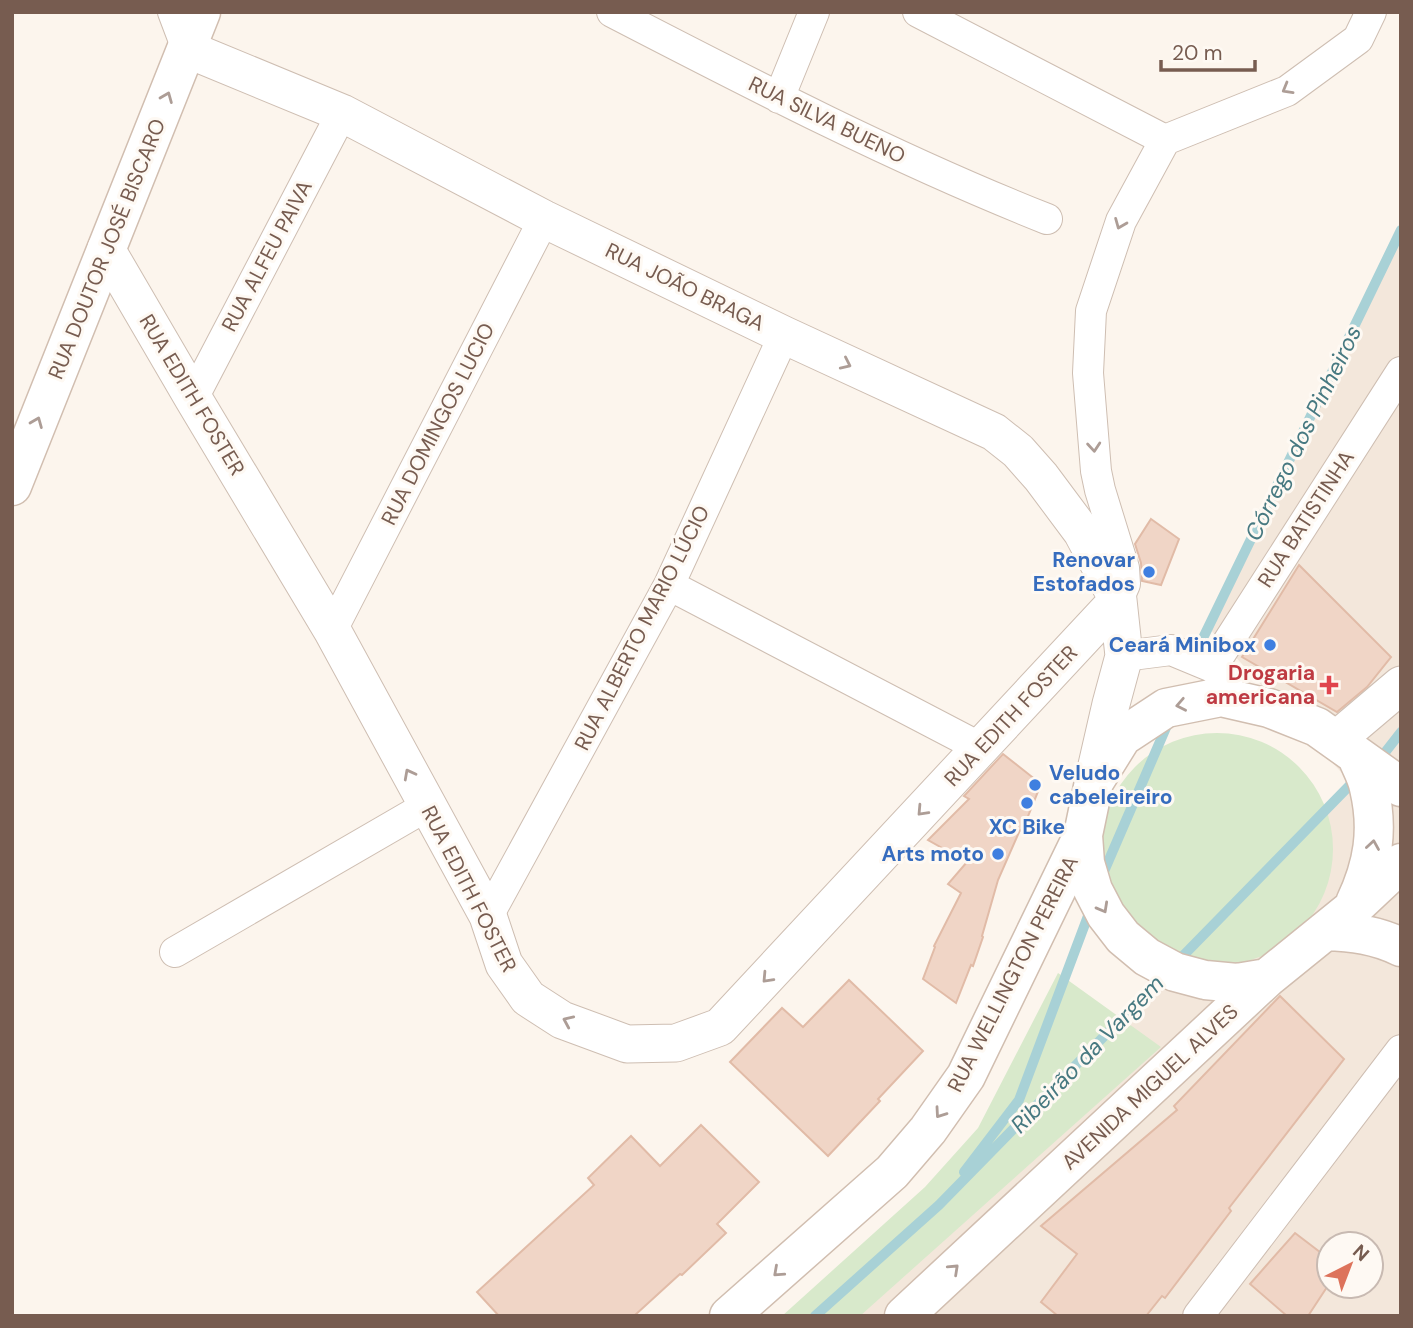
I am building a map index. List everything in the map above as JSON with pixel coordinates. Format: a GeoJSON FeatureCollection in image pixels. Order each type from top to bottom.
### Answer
{"type":"FeatureCollection","features":[{"type":"Feature","properties":{"kind":"main road","name":"RUA DOUTOR JOSÉ BISCARO"},"geometry":{"type":"LineString","coordinates":[[12,486],[201,12]]}},
{"type":"Feature","properties":{"kind":"main road"},"geometry":{"type":"LineString","coordinates":[[1267,978],[1237,983],[1205,981],[1175,972],[1147,957],[1124,937],[1106,915],[1093,890],[1083,835],[1094,782],[1122,737],[1166,708],[1221,697],[1269,709],[1337,741],[1401,787]]}},
{"type":"Feature","properties":{"kind":"main road"},"geometry":{"type":"LineString","coordinates":[[1337,741],[1369,787],[1375,837],[1362,887],[1338,920]]}},
{"type":"Feature","properties":{"kind":"main road","name":"RUA WELLINGTON PEREIRA"},"geometry":{"type":"LineString","coordinates":[[730,1316],[892,1172],[928,1130],[966,1076],[1083,835]]}},
{"type":"Feature","properties":{"kind":"main road","name":"AVENIDA MIGUEL ALVES"},"geometry":{"type":"LineString","coordinates":[[904,1316],[1267,978],[1338,920],[1401,863]]}},
{"type":"Feature","properties":{"kind":"main road"},"geometry":{"type":"LineString","coordinates":[[1338,920],[1401,902]]}},
{"type":"Feature","properties":{"kind":"main road"},"geometry":{"type":"LineString","coordinates":[[1338,920],[1354,932],[1382,938],[1401,947]]}},
{"type":"Feature","properties":{"kind":"street"},"geometry":{"type":"LineString","coordinates":[[173,12],[187,49]]}},
{"type":"Feature","properties":{"kind":"street","name":"RUA SILVA BUENO"},"geometry":{"type":"LineString","coordinates":[[612,12],[779,98],[979,192],[1047,219]]}},
{"type":"Feature","properties":{"kind":"street"},"geometry":{"type":"LineString","coordinates":[[779,98],[814,12]]}},
{"type":"Feature","properties":{"kind":"street"},"geometry":{"type":"LineString","coordinates":[[918,12],[1165,140]]}},
{"type":"Feature","properties":{"kind":"street"},"geometry":{"type":"LineString","coordinates":[[1094,782],[1124,656],[1118,600],[1125,584],[1124,568],[1096,471],[1088,373],[1091,311],[1121,220],[1165,140],[1287,91],[1358,39],[1371,12]]}},
{"type":"Feature","properties":{"kind":"street","name":"RUA JOÃO BRAGA"},"geometry":{"type":"LineString","coordinates":[[187,49],[342,113],[544,219],[994,432],[1018,451],[1041,477],[1082,532],[1118,600]]}},
{"type":"Feature","properties":{"kind":"street","name":"RUA ALFEU PAIVA"},"geometry":{"type":"LineString","coordinates":[[193,398],[342,113]]}},
{"type":"Feature","properties":{"kind":"street","name":"RUA DOMINGOS LUCIO"},"geometry":{"type":"LineString","coordinates":[[332,629],[544,219]]}},
{"type":"Feature","properties":{"kind":"street","name":"RUA EDITH FOSTER"},"geometry":{"type":"LineString","coordinates":[[106,249],[332,629],[488,916],[504,964],[528,998],[562,1020],[626,1044],[676,1044],[720,1027],[1118,600]]}},
{"type":"Feature","properties":{"kind":"street","name":"RUA ALBERTO MARIO LÚCIO"},"geometry":{"type":"LineString","coordinates":[[488,916],[669,585],[785,335]]}},
{"type":"Feature","properties":{"kind":"street","name":"RUA BATISTINHA"},"geometry":{"type":"LineString","coordinates":[[1212,667],[1401,372]]}},
{"type":"Feature","properties":{"kind":"street"},"geometry":{"type":"LineString","coordinates":[[669,585],[981,748]]}},
{"type":"Feature","properties":{"kind":"street","name":"RUA EDITH FOSTER"},"geometry":{"type":"LineString","coordinates":[[1083,638],[1101,638],[1124,656]]}},
{"type":"Feature","properties":{"kind":"street"},"geometry":{"type":"LineString","coordinates":[[1124,656],[1171,650],[1212,667],[1269,709]]}},
{"type":"Feature","properties":{"kind":"street"},"geometry":{"type":"LineString","coordinates":[[1337,741],[1401,685]]}},
{"type":"Feature","properties":{"kind":"street"},"geometry":{"type":"LineString","coordinates":[[175,952],[427,806]]}},
{"type":"Feature","properties":{"kind":"street"},"geometry":{"type":"LineString","coordinates":[[1198,1316],[1401,1051]]}},
{"type":"Feature","properties":{"kind":"shaded area"},"geometry":{"type":"Polygon","coordinates":[[[1401,230],[1401,1316],[850,1316],[939,1205],[1351,783],[1208,627],[1401,230]]]}},
{"type":"Feature","properties":{"kind":"green space"},"geometry":{"type":"Polygon","coordinates":[[[1206,733],[1228,733],[1272,746],[1291,759],[1307,775],[1320,794],[1328,815],[1333,849],[1331,872],[1320,904],[1307,923],[1291,939],[1272,952],[1251,960],[1228,965],[1206,965],[1162,952],[1143,939],[1127,923],[1114,904],[1106,883],[1101,860],[1101,838],[1114,794],[1127,775],[1143,759],[1162,746],[1183,738],[1206,733]]]}},
{"type":"Feature","properties":{"kind":"green space"},"geometry":{"type":"Polygon","coordinates":[[[1058,973],[1161,1047],[860,1316],[782,1316],[925,1187],[978,1128],[1058,973]]]}},
{"type":"Feature","properties":{"kind":"building"},"geometry":{"type":"Polygon","coordinates":[[[1151,519],[1179,539],[1161,585],[1142,581],[1141,563],[1135,544],[1151,519]]]}},
{"type":"Feature","properties":{"kind":"building"},"geometry":{"type":"Polygon","coordinates":[[[1299,565],[1391,657],[1367,687],[1337,712],[1242,657],[1299,565]]]}},
{"type":"Feature","properties":{"kind":"building"},"geometry":{"type":"Polygon","coordinates":[[[1003,754],[1041,784],[998,880],[983,937],[956,1003],[923,979],[934,946],[961,893],[948,884],[967,862],[928,840],[969,799],[964,796],[1003,754]]]}},
{"type":"Feature","properties":{"kind":"building"},"geometry":{"type":"Polygon","coordinates":[[[849,980],[923,1051],[828,1156],[730,1062],[782,1008],[803,1027],[849,980]]]}},
{"type":"Feature","properties":{"kind":"building"},"geometry":{"type":"Polygon","coordinates":[[[1280,996],[1344,1059],[1229,1208],[1231,1211],[1165,1298],[1162,1296],[1146,1316],[1058,1316],[1041,1302],[1077,1254],[1041,1226],[1177,1110],[1174,1106],[1280,996]]]}},
{"type":"Feature","properties":{"kind":"building"},"geometry":{"type":"Polygon","coordinates":[[[701,1125],[759,1182],[717,1224],[726,1233],[634,1316],[499,1316],[477,1292],[594,1185],[588,1178],[631,1136],[660,1166],[701,1125]]]}},
{"type":"Feature","properties":{"kind":"building"},"geometry":{"type":"Polygon","coordinates":[[[1295,1233],[1315,1248],[1315,1300],[1318,1300],[1308,1316],[1287,1316],[1250,1284],[1295,1233]]]}},
{"type":"Feature","properties":{"kind":"waterway","name":"Córrego dos Pinheiros"},"geometry":{"type":"LineString","coordinates":[[1204,636],[1401,230]]}},
{"type":"Feature","properties":{"kind":"waterway","name":"Córrego dos Pinheiros"},"geometry":{"type":"LineString","coordinates":[[1102,876],[1168,723]]}},
{"type":"Feature","properties":{"kind":"waterway","name":"Ribeirão da Vargem"},"geometry":{"type":"LineString","coordinates":[[1383,755],[1401,732]]}},
{"type":"Feature","properties":{"kind":"waterway","name":"Ribeirão da Vargem"},"geometry":{"type":"LineString","coordinates":[[1176,963],[1352,783]]}},
{"type":"Feature","properties":{"kind":"waterway","name":"Córrego dos Pinheiros"},"geometry":{"type":"LineString","coordinates":[[964,1172],[1019,1100],[1088,916]]}},
{"type":"Feature","properties":{"kind":"waterway","name":"Ribeirão da Vargem"},"geometry":{"type":"LineString","coordinates":[[815,1316],[939,1205],[1163,976]]}},
{"type":"Feature","properties":{"kind":"place","name":"Renovar Estofados"},"geometry":{"type":"Point","coordinates":[1149,572]}},
{"type":"Feature","properties":{"kind":"place","name":"Ceará Minibox"},"geometry":{"type":"Point","coordinates":[1270,645]}},
{"type":"Feature","properties":{"kind":"place","name":"Drogaria americana"},"geometry":{"type":"Point","coordinates":[1329,685]}},
{"type":"Feature","properties":{"kind":"place","name":"Veludo cabeleireiro"},"geometry":{"type":"Point","coordinates":[1035,785]}},
{"type":"Feature","properties":{"kind":"place","name":"XC Bike"},"geometry":{"type":"Point","coordinates":[1027,803]}},
{"type":"Feature","properties":{"kind":"place","name":"Arts moto"},"geometry":{"type":"Point","coordinates":[998,854]}}]}
